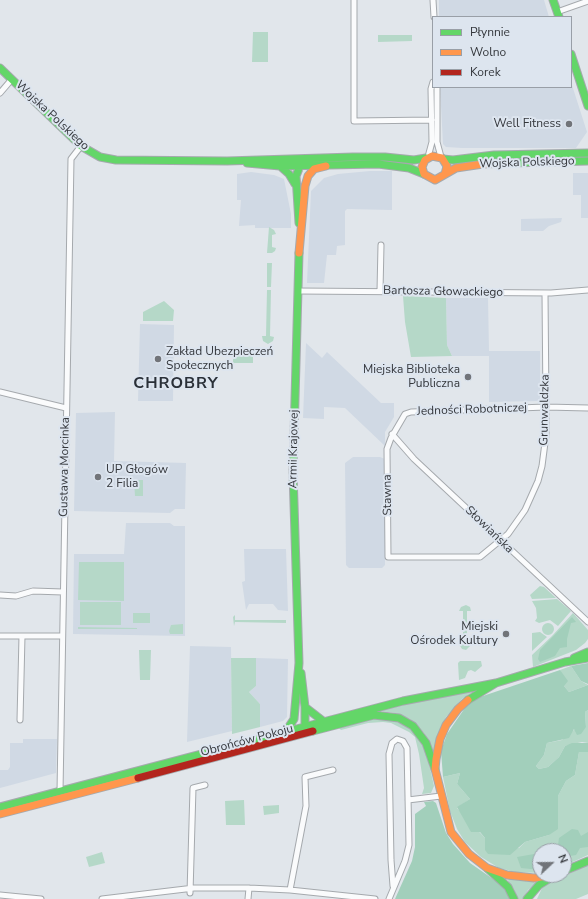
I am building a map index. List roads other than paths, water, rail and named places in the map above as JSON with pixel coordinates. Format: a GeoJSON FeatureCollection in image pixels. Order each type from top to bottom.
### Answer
{"type":"FeatureCollection","features":[{"type":"Feature","properties":{"kind":"street"},"geometry":{"type":"LineString","coordinates":[[354,0],[354,121],[432,120]]}},
{"type":"Feature","properties":{"kind":"street"},"geometry":{"type":"LineString","coordinates":[[434,0],[434,16]]}},
{"type":"Feature","properties":{"kind":"street"},"geometry":{"type":"LineString","coordinates":[[553,0],[558,14],[588,1]]}},
{"type":"Feature","properties":{"kind":"street"},"geometry":{"type":"LineString","coordinates":[[572,57],[588,106]]}},
{"type":"Feature","properties":{"kind":"street","name":"Wojska Polskiego"},"geometry":{"type":"LineString","coordinates":[[0,68],[81,146],[100,157],[116,160],[227,160],[326,157],[385,157],[414,160],[427,158]]}},
{"type":"Feature","properties":{"kind":"street"},"geometry":{"type":"LineString","coordinates":[[0,93],[12,80]]}},
{"type":"Feature","properties":{"kind":"street"},"geometry":{"type":"LineString","coordinates":[[432,86],[432,144],[422,167],[424,174],[428,178],[435,180],[445,174],[447,166],[442,158],[437,142],[437,88]]}},
{"type":"Feature","properties":{"kind":"street","name":"Gustawa Morcinka"},"geometry":{"type":"LineString","coordinates":[[60,791],[71,159],[81,146]]}},
{"type":"Feature","properties":{"kind":"street","name":"Wojska Polskiego"},"geometry":{"type":"LineString","coordinates":[[442,158],[453,160],[494,155],[588,153]]}},
{"type":"Feature","properties":{"kind":"street"},"geometry":{"type":"LineString","coordinates":[[427,158],[434,155],[442,158]]}},
{"type":"Feature","properties":{"kind":"street"},"geometry":{"type":"LineString","coordinates":[[280,158],[294,162],[300,166],[307,162],[326,157]]}},
{"type":"Feature","properties":{"kind":"street","name":"Wojska Polskiego"},"geometry":{"type":"LineString","coordinates":[[227,160],[280,166],[388,165],[416,169],[424,174]]}},
{"type":"Feature","properties":{"kind":"street","name":"Wojska Polskiego"},"geometry":{"type":"LineString","coordinates":[[445,174],[456,168],[483,164],[588,161]]}},
{"type":"Feature","properties":{"kind":"street"},"geometry":{"type":"LineString","coordinates":[[280,166],[289,174],[296,186]]}},
{"type":"Feature","properties":{"kind":"street","name":"Armii Krajowej"},"geometry":{"type":"LineString","coordinates":[[300,166],[305,186]]}},
{"type":"Feature","properties":{"kind":"street","name":"Armii Krajowej"},"geometry":{"type":"LineString","coordinates":[[300,166],[296,186],[300,235]]}},
{"type":"Feature","properties":{"kind":"street","name":"Armii Krajowej"},"geometry":{"type":"LineString","coordinates":[[286,731],[294,719],[296,709],[299,663],[294,489],[300,235],[305,186],[310,172],[326,166]]}},
{"type":"Feature","properties":{"kind":"street"},"geometry":{"type":"LineString","coordinates":[[380,292],[381,244]]}},
{"type":"Feature","properties":{"kind":"street","name":"Bartosza Głowackiego"},"geometry":{"type":"LineString","coordinates":[[298,291],[545,293],[588,290]]}},
{"type":"Feature","properties":{"kind":"street","name":"Grunwaldzka"},"geometry":{"type":"LineString","coordinates":[[388,557],[477,558],[484,555],[508,534],[519,520],[538,481],[545,450],[545,293]]}},
{"type":"Feature","properties":{"kind":"street"},"geometry":{"type":"LineString","coordinates":[[0,392],[66,408]]}},
{"type":"Feature","properties":{"kind":"street","name":"Jedności Robotniczej"},"geometry":{"type":"LineString","coordinates":[[392,434],[401,418],[411,412],[546,407],[588,408]]}},
{"type":"Feature","properties":{"kind":"street","name":"Słowiańska"},"geometry":{"type":"LineString","coordinates":[[392,434],[414,459],[588,622]]}},
{"type":"Feature","properties":{"kind":"street","name":"Stawna"},"geometry":{"type":"LineString","coordinates":[[388,557],[387,454],[392,434]]}},
{"type":"Feature","properties":{"kind":"street"},"geometry":{"type":"LineString","coordinates":[[0,595],[16,596],[33,591],[63,592]]}},
{"type":"Feature","properties":{"kind":"street"},"geometry":{"type":"LineString","coordinates":[[0,636],[62,636]]}},
{"type":"Feature","properties":{"kind":"street"},"geometry":{"type":"LineString","coordinates":[[20,720],[22,636]]}},
{"type":"Feature","properties":{"kind":"street"},"geometry":{"type":"LineString","coordinates":[[514,899],[508,887],[469,854],[454,835],[446,818],[435,769],[440,739],[451,716],[473,696],[496,683],[565,662],[587,653]]}},
{"type":"Feature","properties":{"kind":"street","name":"Armii Krajowej"},"geometry":{"type":"LineString","coordinates":[[299,663],[305,707],[304,729]]}},
{"type":"Feature","properties":{"kind":"street","name":"Obrońców Pokoju"},"geometry":{"type":"LineString","coordinates":[[0,807],[286,731],[304,729],[323,722],[414,698],[496,683]]}},
{"type":"Feature","properties":{"kind":"street"},"geometry":{"type":"LineString","coordinates":[[305,707],[316,718],[323,722]]}},
{"type":"Feature","properties":{"kind":"street","name":"Armii Krajowej"},"geometry":{"type":"LineString","coordinates":[[296,709],[304,729]]}},
{"type":"Feature","properties":{"kind":"street","name":"Obrońców Pokoju"},"geometry":{"type":"LineString","coordinates":[[0,814],[304,729],[374,715],[399,718],[413,726],[423,737],[435,769]]}},
{"type":"Feature","properties":{"kind":"street"},"geometry":{"type":"LineString","coordinates":[[389,899],[393,886],[407,855],[408,800],[406,744],[397,739],[392,743],[389,754],[390,848],[393,886]]}},
{"type":"Feature","properties":{"kind":"street"},"geometry":{"type":"LineString","coordinates":[[290,890],[306,806],[305,777],[333,770]]}},
{"type":"Feature","properties":{"kind":"street"},"geometry":{"type":"LineString","coordinates":[[190,891],[193,788],[205,785]]}},
{"type":"Feature","properties":{"kind":"street"},"geometry":{"type":"LineString","coordinates":[[408,800],[441,796]]}},
{"type":"Feature","properties":{"kind":"street"},"geometry":{"type":"LineString","coordinates":[[572,868],[588,861]]}},
{"type":"Feature","properties":{"kind":"street"},"geometry":{"type":"LineString","coordinates":[[487,868],[518,877],[532,877]]}},
{"type":"Feature","properties":{"kind":"street"},"geometry":{"type":"LineString","coordinates":[[527,899],[542,883]]}},
{"type":"Feature","properties":{"kind":"street"},"geometry":{"type":"LineString","coordinates":[[248,899],[249,888]]}},
{"type":"Feature","properties":{"kind":"street"},"geometry":{"type":"LineString","coordinates":[[102,899],[132,898],[190,891],[249,888],[290,890],[374,899]]}},
{"type":"Feature","properties":{"kind":"street"},"geometry":{"type":"LineString","coordinates":[[0,895],[41,899]]}},
{"type":"Feature","properties":{"kind":"place","name":"Well Fitness"},"geometry":{"type":"Point","coordinates":[569,124]}},
{"type":"Feature","properties":{"kind":"place","name":"Zakład Ubezpieczeń Społecznych"},"geometry":{"type":"Point","coordinates":[158,359]}},
{"type":"Feature","properties":{"kind":"place","name":"Miejska Biblioteka Publiczna"},"geometry":{"type":"Point","coordinates":[468,377]}},
{"type":"Feature","properties":{"kind":"place","name":"UP Głogów 2 Filia"},"geometry":{"type":"Point","coordinates":[98,477]}},
{"type":"Feature","properties":{"kind":"place","name":"Miejski Ośrodek Kultury"},"geometry":{"type":"Point","coordinates":[506,634]}},
{"type":"Feature","properties":{"kind":"district","name":"CHROBRY"},"geometry":{"type":"Point","coordinates":[176,384]}}]}
